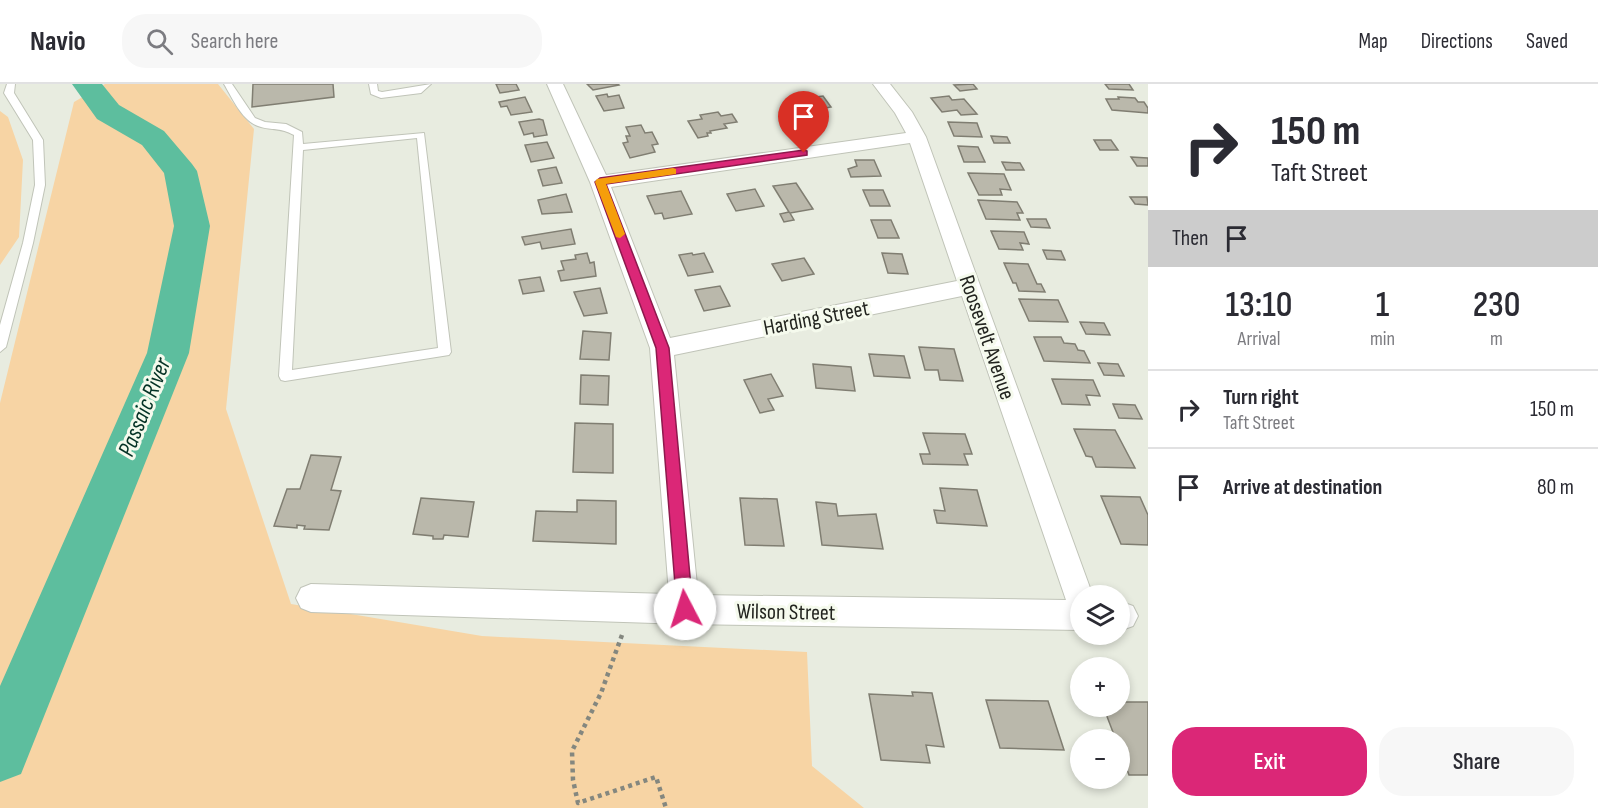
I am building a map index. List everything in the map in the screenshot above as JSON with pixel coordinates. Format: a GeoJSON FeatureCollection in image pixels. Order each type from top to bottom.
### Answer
{"type":"FeatureCollection","features":[{"type":"Feature","properties":{"kind":"street"},"geometry":{"type":"LineString","coordinates":[[555,84],[600,182],[662,348],[685,609]]}},
{"type":"Feature","properties":{"kind":"street","name":"Roosevelt Avenue"},"geometry":{"type":"LineString","coordinates":[[881,84],[903,112],[917,137],[1075,585]]}},
{"type":"Feature","properties":{"kind":"street"},"geometry":{"type":"LineString","coordinates":[[600,182],[917,137]]}},
{"type":"Feature","properties":{"kind":"street","name":"Harding Street"},"geometry":{"type":"LineString","coordinates":[[662,348],[970,286]]}},
{"type":"Feature","properties":{"kind":"street","name":"Wilson Street"},"geometry":{"type":"LineString","coordinates":[[311,598],[685,609],[1070,615]]}},
{"type":"Feature","properties":{"kind":"lane"},"geometry":{"type":"LineString","coordinates":[[0,347],[28,243],[40,185],[38,140],[9,93],[11,84]]}},
{"type":"Feature","properties":{"kind":"lane"},"geometry":{"type":"LineString","coordinates":[[228,84],[252,120],[263,125],[284,126],[298,134],[285,376],[445,352],[421,135],[298,148]]}},
{"type":"Feature","properties":{"kind":"lane"},"geometry":{"type":"LineString","coordinates":[[373,84],[375,93],[381,95],[421,90],[427,84]]}},
{"type":"Feature","properties":{"kind":"path"},"geometry":{"type":"LineString","coordinates":[[621,607],[622,635],[601,693],[573,751],[573,780],[578,803],[656,777],[666,808]]}},
{"type":"Feature","properties":{"kind":"shaded area"},"geometry":{"type":"Polygon","coordinates":[[[105,84],[218,84],[254,129],[226,409],[291,604],[482,636],[807,652],[812,766],[864,808],[0,808],[0,403],[74,102],[105,84]]]}},
{"type":"Feature","properties":{"kind":"shaded area"},"geometry":{"type":"Polygon","coordinates":[[[0,111],[8,117],[23,160],[19,237],[0,265],[0,111]]]}},
{"type":"Feature","properties":{"kind":"building"},"geometry":{"type":"Polygon","coordinates":[[[253,84],[333,84],[334,97],[252,107],[253,84]]]}},
{"type":"Feature","properties":{"kind":"building"},"geometry":{"type":"Polygon","coordinates":[[[496,84],[516,84],[519,90],[500,93],[496,84]]]}},
{"type":"Feature","properties":{"kind":"building"},"geometry":{"type":"Polygon","coordinates":[[[587,84],[618,84],[619,85],[593,90],[587,84]]]}},
{"type":"Feature","properties":{"kind":"building"},"geometry":{"type":"Polygon","coordinates":[[[973,84],[977,89],[960,91],[954,85],[973,84]]]}},
{"type":"Feature","properties":{"kind":"building"},"geometry":{"type":"Polygon","coordinates":[[[1105,84],[1129,84],[1133,90],[1109,89],[1105,84]]]}},
{"type":"Feature","properties":{"kind":"building"},"geometry":{"type":"Polygon","coordinates":[[[607,94],[608,97],[619,95],[624,108],[604,111],[596,96],[607,94]]]}},
{"type":"Feature","properties":{"kind":"building"},"geometry":{"type":"Polygon","coordinates":[[[823,96],[831,107],[814,110],[819,117],[807,119],[809,122],[792,121],[784,109],[796,107],[791,100],[823,96]]]}},
{"type":"Feature","properties":{"kind":"building"},"geometry":{"type":"Polygon","coordinates":[[[949,96],[952,100],[964,99],[977,114],[961,115],[957,110],[942,112],[931,98],[949,96]]]}},
{"type":"Feature","properties":{"kind":"building"},"geometry":{"type":"Polygon","coordinates":[[[525,97],[532,112],[511,115],[507,106],[501,107],[499,102],[525,97]]]}},
{"type":"Feature","properties":{"kind":"building"},"geometry":{"type":"Polygon","coordinates":[[[1118,97],[1135,98],[1138,102],[1144,102],[1148,113],[1112,110],[1106,99],[1119,99],[1118,97]]]}},
{"type":"Feature","properties":{"kind":"building"},"geometry":{"type":"Polygon","coordinates":[[[718,112],[721,116],[732,114],[737,122],[724,124],[727,128],[710,131],[711,133],[707,133],[708,136],[698,138],[688,121],[702,119],[700,115],[718,112]]]}},
{"type":"Feature","properties":{"kind":"building"},"geometry":{"type":"Polygon","coordinates":[[[543,120],[547,135],[534,137],[533,133],[524,135],[519,122],[543,120]]]}},
{"type":"Feature","properties":{"kind":"building"},"geometry":{"type":"Polygon","coordinates":[[[948,122],[977,123],[982,137],[954,136],[948,122]]]}},
{"type":"Feature","properties":{"kind":"building"},"geometry":{"type":"Polygon","coordinates":[[[641,125],[645,133],[652,132],[658,144],[652,145],[655,152],[630,158],[623,143],[628,142],[626,136],[630,136],[626,127],[641,125]]]}},
{"type":"Feature","properties":{"kind":"building"},"geometry":{"type":"Polygon","coordinates":[[[991,136],[1007,137],[1010,143],[994,143],[991,136]]]}},
{"type":"Feature","properties":{"kind":"building"},"geometry":{"type":"Polygon","coordinates":[[[1094,140],[1111,140],[1118,150],[1100,150],[1094,140]]]}},
{"type":"Feature","properties":{"kind":"building"},"geometry":{"type":"Polygon","coordinates":[[[547,142],[554,158],[531,162],[525,145],[547,142]]]}},
{"type":"Feature","properties":{"kind":"building"},"geometry":{"type":"Polygon","coordinates":[[[958,146],[978,147],[985,162],[964,162],[958,146]]]}},
{"type":"Feature","properties":{"kind":"building"},"geometry":{"type":"Polygon","coordinates":[[[1131,157],[1148,158],[1148,166],[1137,166],[1131,157]]]}},
{"type":"Feature","properties":{"kind":"building"},"geometry":{"type":"Polygon","coordinates":[[[855,160],[874,160],[881,176],[851,177],[848,169],[857,166],[855,160]]]}},
{"type":"Feature","properties":{"kind":"building"},"geometry":{"type":"Polygon","coordinates":[[[1002,162],[1020,163],[1024,170],[1006,170],[1002,162]]]}},
{"type":"Feature","properties":{"kind":"building"},"geometry":{"type":"Polygon","coordinates":[[[556,167],[562,183],[543,186],[538,170],[556,167]]]}},
{"type":"Feature","properties":{"kind":"building"},"geometry":{"type":"Polygon","coordinates":[[[968,173],[1004,174],[1011,190],[1000,189],[1002,195],[979,195],[968,173]]]}},
{"type":"Feature","properties":{"kind":"building"},"geometry":{"type":"Polygon","coordinates":[[[796,183],[813,209],[790,213],[794,220],[784,222],[780,214],[789,212],[773,186],[796,183]]]}},
{"type":"Feature","properties":{"kind":"building"},"geometry":{"type":"Polygon","coordinates":[[[755,189],[764,206],[736,211],[727,194],[755,189]]]}},
{"type":"Feature","properties":{"kind":"building"},"geometry":{"type":"Polygon","coordinates":[[[863,190],[883,190],[890,206],[870,206],[863,190]]]}},
{"type":"Feature","properties":{"kind":"building"},"geometry":{"type":"Polygon","coordinates":[[[681,191],[692,214],[664,219],[662,213],[655,214],[647,196],[681,191]]]}},
{"type":"Feature","properties":{"kind":"building"},"geometry":{"type":"Polygon","coordinates":[[[566,194],[572,212],[542,214],[538,200],[566,194]]]}},
{"type":"Feature","properties":{"kind":"building"},"geometry":{"type":"Polygon","coordinates":[[[1130,197],[1147,197],[1148,205],[1135,204],[1130,197]]]}},
{"type":"Feature","properties":{"kind":"building"},"geometry":{"type":"Polygon","coordinates":[[[978,200],[1017,202],[1023,213],[1017,213],[1020,220],[986,219],[978,200]]]}},
{"type":"Feature","properties":{"kind":"building"},"geometry":{"type":"Polygon","coordinates":[[[1027,219],[1046,219],[1050,228],[1031,227],[1027,219]]]}},
{"type":"Feature","properties":{"kind":"building"},"geometry":{"type":"Polygon","coordinates":[[[871,220],[891,220],[899,238],[878,238],[871,220]]]}},
{"type":"Feature","properties":{"kind":"building"},"geometry":{"type":"Polygon","coordinates":[[[571,229],[575,244],[542,249],[540,242],[525,245],[522,237],[571,229]]]}},
{"type":"Feature","properties":{"kind":"building"},"geometry":{"type":"Polygon","coordinates":[[[991,231],[1024,232],[1029,244],[1020,243],[1023,250],[999,249],[991,231]]]}},
{"type":"Feature","properties":{"kind":"building"},"geometry":{"type":"Polygon","coordinates":[[[1043,250],[1061,251],[1065,260],[1047,259],[1043,250]]]}},
{"type":"Feature","properties":{"kind":"building"},"geometry":{"type":"Polygon","coordinates":[[[587,253],[590,263],[594,262],[596,276],[561,281],[558,271],[564,270],[561,261],[576,259],[575,255],[587,253]]]}},
{"type":"Feature","properties":{"kind":"building"},"geometry":{"type":"Polygon","coordinates":[[[692,253],[693,255],[704,253],[713,272],[688,276],[679,255],[692,253]]]}},
{"type":"Feature","properties":{"kind":"building"},"geometry":{"type":"Polygon","coordinates":[[[882,253],[902,254],[908,274],[888,273],[882,253]]]}},
{"type":"Feature","properties":{"kind":"building"},"geometry":{"type":"Polygon","coordinates":[[[804,258],[814,274],[782,281],[772,264],[804,258]]]}},
{"type":"Feature","properties":{"kind":"building"},"geometry":{"type":"Polygon","coordinates":[[[1004,263],[1028,264],[1037,284],[1041,284],[1045,292],[1019,291],[1004,263]]]}},
{"type":"Feature","properties":{"kind":"building"},"geometry":{"type":"Polygon","coordinates":[[[540,277],[544,291],[523,294],[519,280],[540,277]]]}},
{"type":"Feature","properties":{"kind":"building"},"geometry":{"type":"Polygon","coordinates":[[[720,286],[730,306],[704,311],[695,290],[720,286]]]}},
{"type":"Feature","properties":{"kind":"building"},"geometry":{"type":"Polygon","coordinates":[[[600,288],[607,313],[584,316],[574,292],[600,288]]]}},
{"type":"Feature","properties":{"kind":"building"},"geometry":{"type":"Polygon","coordinates":[[[1019,299],[1058,300],[1068,322],[1029,321],[1019,299]]]}},
{"type":"Feature","properties":{"kind":"building"},"geometry":{"type":"Polygon","coordinates":[[[1080,322],[1104,323],[1110,335],[1086,334],[1080,322]]]}},
{"type":"Feature","properties":{"kind":"building"},"geometry":{"type":"Polygon","coordinates":[[[583,331],[611,333],[609,360],[580,359],[583,331]]]}},
{"type":"Feature","properties":{"kind":"building"},"geometry":{"type":"Polygon","coordinates":[[[1034,337],[1061,337],[1064,343],[1075,344],[1078,350],[1084,351],[1090,363],[1044,361],[1034,337]]]}},
{"type":"Feature","properties":{"kind":"building"},"geometry":{"type":"Polygon","coordinates":[[[919,347],[954,349],[963,381],[940,380],[938,370],[925,370],[919,347]]]}},
{"type":"Feature","properties":{"kind":"building"},"geometry":{"type":"Polygon","coordinates":[[[869,354],[904,356],[910,378],[874,376],[869,354]]]}},
{"type":"Feature","properties":{"kind":"building"},"geometry":{"type":"Polygon","coordinates":[[[1098,363],[1118,364],[1124,376],[1104,375],[1098,363]]]}},
{"type":"Feature","properties":{"kind":"building"},"geometry":{"type":"Polygon","coordinates":[[[813,364],[851,367],[855,391],[816,388],[813,364]]]}},
{"type":"Feature","properties":{"kind":"building"},"geometry":{"type":"Polygon","coordinates":[[[771,374],[783,396],[768,399],[774,410],[760,413],[744,380],[771,374]]]}},
{"type":"Feature","properties":{"kind":"building"},"geometry":{"type":"Polygon","coordinates":[[[581,375],[609,376],[608,405],[580,404],[581,375]]]}},
{"type":"Feature","properties":{"kind":"building"},"geometry":{"type":"Polygon","coordinates":[[[1052,379],[1093,380],[1100,396],[1086,395],[1090,405],[1062,404],[1052,379]]]}},
{"type":"Feature","properties":{"kind":"building"},"geometry":{"type":"Polygon","coordinates":[[[1113,404],[1135,405],[1142,419],[1119,418],[1113,404]]]}},
{"type":"Feature","properties":{"kind":"building"},"geometry":{"type":"Polygon","coordinates":[[[575,423],[613,424],[613,473],[573,472],[575,423]]]}},
{"type":"Feature","properties":{"kind":"building"},"geometry":{"type":"Polygon","coordinates":[[[1074,429],[1115,430],[1135,468],[1096,467],[1092,457],[1086,456],[1074,429]]]}},
{"type":"Feature","properties":{"kind":"building"},"geometry":{"type":"Polygon","coordinates":[[[923,433],[965,434],[972,454],[964,454],[968,465],[923,464],[920,454],[930,454],[923,433]]]}},
{"type":"Feature","properties":{"kind":"building"},"geometry":{"type":"Polygon","coordinates":[[[311,455],[341,457],[331,490],[341,491],[329,530],[304,529],[305,526],[297,525],[297,528],[274,526],[287,489],[300,489],[311,455]]]}},
{"type":"Feature","properties":{"kind":"building"},"geometry":{"type":"Polygon","coordinates":[[[940,488],[977,490],[987,526],[937,523],[934,510],[945,511],[940,488]]]}},
{"type":"Feature","properties":{"kind":"building"},"geometry":{"type":"Polygon","coordinates":[[[1101,496],[1140,497],[1148,515],[1148,545],[1121,544],[1101,496]]]}},
{"type":"Feature","properties":{"kind":"building"},"geometry":{"type":"Polygon","coordinates":[[[421,498],[474,502],[468,537],[444,535],[443,539],[433,539],[433,536],[413,534],[421,498]]]}},
{"type":"Feature","properties":{"kind":"building"},"geometry":{"type":"Polygon","coordinates":[[[740,498],[777,499],[784,546],[745,545],[740,498]]]}},
{"type":"Feature","properties":{"kind":"building"},"geometry":{"type":"Polygon","coordinates":[[[577,500],[616,501],[616,544],[533,541],[536,511],[577,512],[577,500]]]}},
{"type":"Feature","properties":{"kind":"building"},"geometry":{"type":"Polygon","coordinates":[[[816,502],[836,504],[838,516],[876,514],[883,549],[822,545],[816,502]]]}},
{"type":"Feature","properties":{"kind":"building"},"geometry":{"type":"Polygon","coordinates":[[[912,692],[932,693],[944,747],[926,745],[930,763],[881,760],[869,694],[913,696],[912,692]]]}},
{"type":"Feature","properties":{"kind":"building"},"geometry":{"type":"Polygon","coordinates":[[[986,700],[1048,701],[1064,750],[1000,748],[986,700]]]}},
{"type":"Feature","properties":{"kind":"building"},"geometry":{"type":"Polygon","coordinates":[[[1130,702],[1148,702],[1148,775],[1130,775],[1130,729],[1112,729],[1107,717],[1130,717],[1130,702]]]}},
{"type":"Feature","properties":{"kind":"waterway","name":"Passaic River"},"geometry":{"type":"LineString","coordinates":[[0,753],[168,353],[192,226],[180,171],[153,138],[108,112],[87,84]]}},
{"type":"Feature","properties":{"kind":"slow traffic"},"geometry":{"type":"LineString","coordinates":[[620,234],[600,182],[673,172]]}},
{"type":"Feature","properties":{"kind":"route"},"geometry":{"type":"LineString","coordinates":[[685,609],[662,348],[600,182],[804,153]]}}]}
